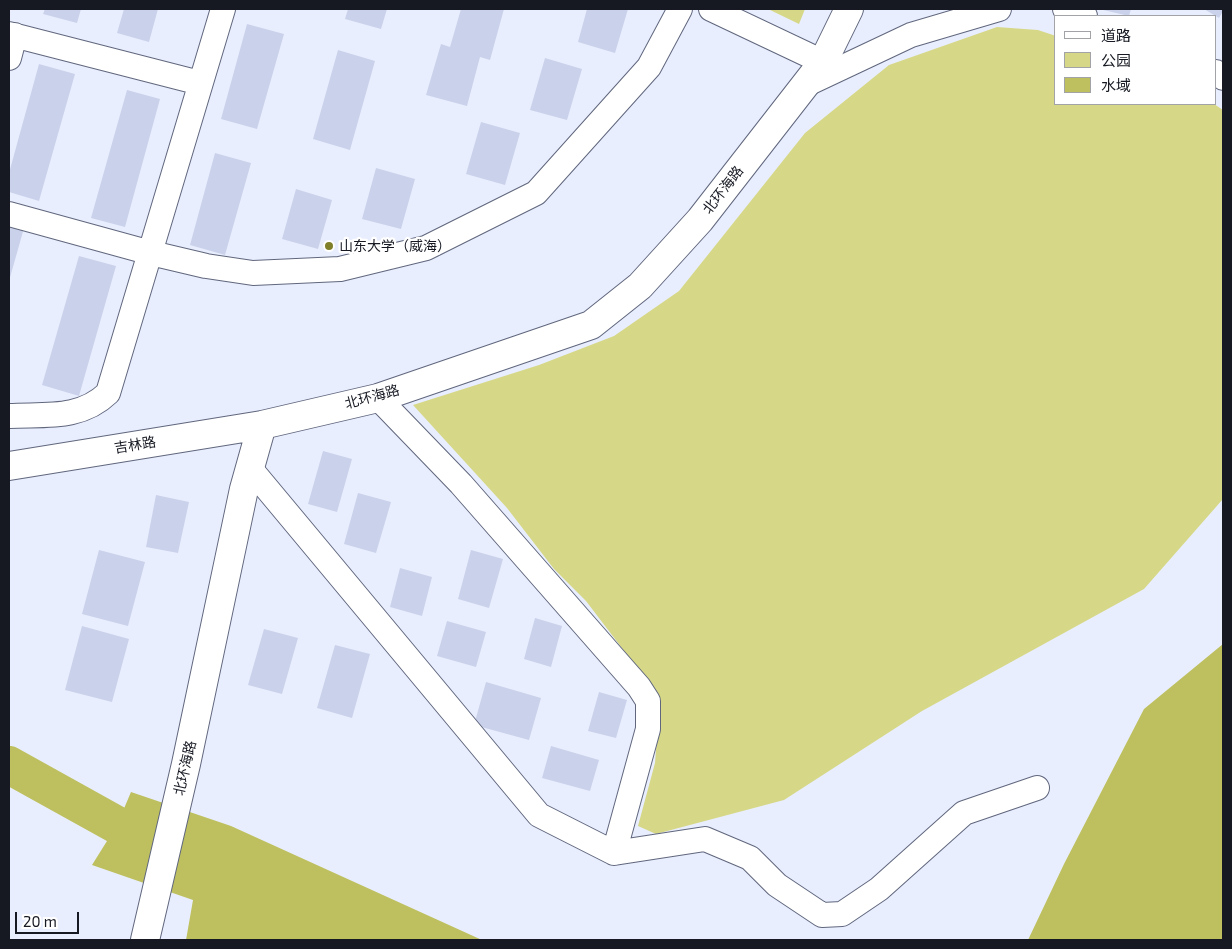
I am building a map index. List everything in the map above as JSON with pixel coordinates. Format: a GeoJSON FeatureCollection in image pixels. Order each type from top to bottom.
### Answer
{"type":"FeatureCollection","features":[{"type":"Feature","properties":{"kind":"main road","name":"北环海路"},"geometry":{"type":"LineString","coordinates":[[147,931],[186,764],[247,478],[262,424],[378,398],[591,325],[640,286],[700,220],[823,62],[850,9]]}},
{"type":"Feature","properties":{"kind":"main road","name":"吉林路"},"geometry":{"type":"LineString","coordinates":[[9,466],[262,424]]}},
{"type":"Feature","properties":{"kind":"main road"},"geometry":{"type":"LineString","coordinates":[[203,434],[226,443],[236,455],[247,478]]}},
{"type":"Feature","properties":{"kind":"lane"},"geometry":{"type":"LineString","coordinates":[[9,416],[76,413],[97,404],[108,393],[223,9]]}},
{"type":"Feature","properties":{"kind":"lane"},"geometry":{"type":"LineString","coordinates":[[9,214],[151,253],[206,266],[253,273],[340,268],[426,248],[536,193],[649,67],[680,9]]}},
{"type":"Feature","properties":{"kind":"lane"},"geometry":{"type":"LineString","coordinates":[[711,9],[823,62]]}},
{"type":"Feature","properties":{"kind":"lane"},"geometry":{"type":"LineString","coordinates":[[805,85],[912,35],[999,9]]}},
{"type":"Feature","properties":{"kind":"lane"},"geometry":{"type":"LineString","coordinates":[[1065,9],[1082,15]]}},
{"type":"Feature","properties":{"kind":"lane"},"geometry":{"type":"LineString","coordinates":[[9,58],[12,34],[200,83]]}},
{"type":"Feature","properties":{"kind":"lane"},"geometry":{"type":"LineString","coordinates":[[378,398],[461,484],[639,687],[648,701],[648,729],[614,853]]}},
{"type":"Feature","properties":{"kind":"lane"},"geometry":{"type":"LineString","coordinates":[[247,478],[539,815],[614,853],[705,840],[750,858],[777,885],[822,915],[842,914],[879,889],[964,813],[1038,788]]}},
{"type":"Feature","properties":{"kind":"green space"},"geometry":{"type":"Polygon","coordinates":[[[768,9],[805,9],[799,24],[768,9]]]}},
{"type":"Feature","properties":{"kind":"green space"},"geometry":{"type":"Polygon","coordinates":[[[997,27],[1038,30],[1054,35],[1054,105],[1216,105],[1223,110],[1223,499],[1144,589],[922,711],[784,800],[656,834],[638,826],[655,763],[660,698],[586,601],[554,569],[507,508],[413,405],[539,365],[614,336],[679,291],[805,133],[889,65],[997,27]]]}},
{"type":"Feature","properties":{"kind":"water"},"geometry":{"type":"Polygon","coordinates":[[[1223,644],[1223,940],[1028,940],[1064,864],[1144,709],[1223,644]]]}},
{"type":"Feature","properties":{"kind":"water"},"geometry":{"type":"Polygon","coordinates":[[[131,792],[231,826],[482,940],[186,940],[193,900],[92,865],[117,825],[131,792]]]}},
{"type":"Feature","properties":{"kind":"building"},"geometry":{"type":"Polygon","coordinates":[[[45,9],[81,9],[77,23],[43,14],[45,9]]]}},
{"type":"Feature","properties":{"kind":"building"},"geometry":{"type":"Polygon","coordinates":[[[124,9],[158,9],[149,42],[117,33],[124,9]]]}},
{"type":"Feature","properties":{"kind":"building"},"geometry":{"type":"Polygon","coordinates":[[[348,9],[387,9],[381,29],[345,19],[348,9]]]}},
{"type":"Feature","properties":{"kind":"building"},"geometry":{"type":"Polygon","coordinates":[[[461,9],[504,9],[490,60],[480,57],[467,106],[426,95],[441,44],[450,47],[461,9]]]}},
{"type":"Feature","properties":{"kind":"building"},"geometry":{"type":"Polygon","coordinates":[[[587,9],[628,9],[615,53],[578,42],[587,9]]]}},
{"type":"Feature","properties":{"kind":"building"},"geometry":{"type":"Polygon","coordinates":[[[1099,9],[1131,9],[1129,15],[1099,9]]]}},
{"type":"Feature","properties":{"kind":"building"},"geometry":{"type":"Polygon","coordinates":[[[1204,9],[1223,9],[1219,18],[1217,15],[1204,9]]]}},
{"type":"Feature","properties":{"kind":"building"},"geometry":{"type":"Polygon","coordinates":[[[247,24],[284,34],[257,129],[221,119],[247,24]]]}},
{"type":"Feature","properties":{"kind":"building"},"geometry":{"type":"Polygon","coordinates":[[[338,50],[375,61],[350,150],[313,139],[338,50]]]}},
{"type":"Feature","properties":{"kind":"building"},"geometry":{"type":"Polygon","coordinates":[[[545,58],[582,69],[567,120],[530,110],[545,58]]]}},
{"type":"Feature","properties":{"kind":"building"},"geometry":{"type":"Polygon","coordinates":[[[39,64],[75,74],[39,201],[9,192],[9,173],[39,64]]]}},
{"type":"Feature","properties":{"kind":"building"},"geometry":{"type":"Polygon","coordinates":[[[127,90],[160,99],[125,227],[91,218],[127,90]]]}},
{"type":"Feature","properties":{"kind":"building"},"geometry":{"type":"Polygon","coordinates":[[[481,122],[520,133],[505,185],[466,174],[481,122]]]}},
{"type":"Feature","properties":{"kind":"building"},"geometry":{"type":"Polygon","coordinates":[[[215,153],[251,163],[225,255],[190,245],[215,153]]]}},
{"type":"Feature","properties":{"kind":"building"},"geometry":{"type":"Polygon","coordinates":[[[376,168],[415,179],[401,229],[362,219],[376,168]]]}},
{"type":"Feature","properties":{"kind":"building"},"geometry":{"type":"Polygon","coordinates":[[[296,189],[332,200],[318,249],[282,239],[296,189]]]}},
{"type":"Feature","properties":{"kind":"building"},"geometry":{"type":"Polygon","coordinates":[[[9,224],[24,228],[9,281],[9,224]]]}},
{"type":"Feature","properties":{"kind":"building"},"geometry":{"type":"Polygon","coordinates":[[[79,256],[116,266],[79,396],[42,385],[79,256]]]}},
{"type":"Feature","properties":{"kind":"building"},"geometry":{"type":"Polygon","coordinates":[[[323,451],[352,459],[337,512],[308,504],[323,451]]]}},
{"type":"Feature","properties":{"kind":"building"},"geometry":{"type":"Polygon","coordinates":[[[358,493],[391,502],[376,553],[344,544],[358,493]]]}},
{"type":"Feature","properties":{"kind":"building"},"geometry":{"type":"Polygon","coordinates":[[[156,495],[189,502],[178,553],[146,547],[156,495]]]}},
{"type":"Feature","properties":{"kind":"building"},"geometry":{"type":"Polygon","coordinates":[[[99,550],[145,562],[128,626],[82,614],[99,550]]]}},
{"type":"Feature","properties":{"kind":"building"},"geometry":{"type":"Polygon","coordinates":[[[471,550],[503,559],[489,608],[458,599],[471,550]]]}},
{"type":"Feature","properties":{"kind":"building"},"geometry":{"type":"Polygon","coordinates":[[[400,568],[432,577],[422,616],[390,607],[400,568]]]}},
{"type":"Feature","properties":{"kind":"building"},"geometry":{"type":"Polygon","coordinates":[[[535,618],[562,626],[551,667],[524,659],[535,618]]]}},
{"type":"Feature","properties":{"kind":"building"},"geometry":{"type":"Polygon","coordinates":[[[447,621],[486,632],[476,667],[437,656],[447,621]]]}},
{"type":"Feature","properties":{"kind":"building"},"geometry":{"type":"Polygon","coordinates":[[[82,626],[129,639],[112,702],[65,690],[82,626]]]}},
{"type":"Feature","properties":{"kind":"building"},"geometry":{"type":"Polygon","coordinates":[[[264,629],[298,638],[282,694],[248,685],[264,629]]]}},
{"type":"Feature","properties":{"kind":"building"},"geometry":{"type":"Polygon","coordinates":[[[335,645],[370,654],[352,718],[317,708],[335,645]]]}},
{"type":"Feature","properties":{"kind":"building"},"geometry":{"type":"Polygon","coordinates":[[[486,682],[541,698],[529,740],[474,725],[486,682]]]}},
{"type":"Feature","properties":{"kind":"building"},"geometry":{"type":"Polygon","coordinates":[[[599,692],[627,700],[616,738],[588,731],[599,692]]]}},
{"type":"Feature","properties":{"kind":"building"},"geometry":{"type":"Polygon","coordinates":[[[551,746],[599,760],[590,791],[542,778],[551,746]]]}},
{"type":"Feature","properties":{"kind":"waterway"},"geometry":{"type":"LineString","coordinates":[[9,765],[117,825]]}},
{"type":"Feature","properties":{"kind":"place","name":"山东大学（威海）"},"geometry":{"type":"Point","coordinates":[329,246]}}]}
